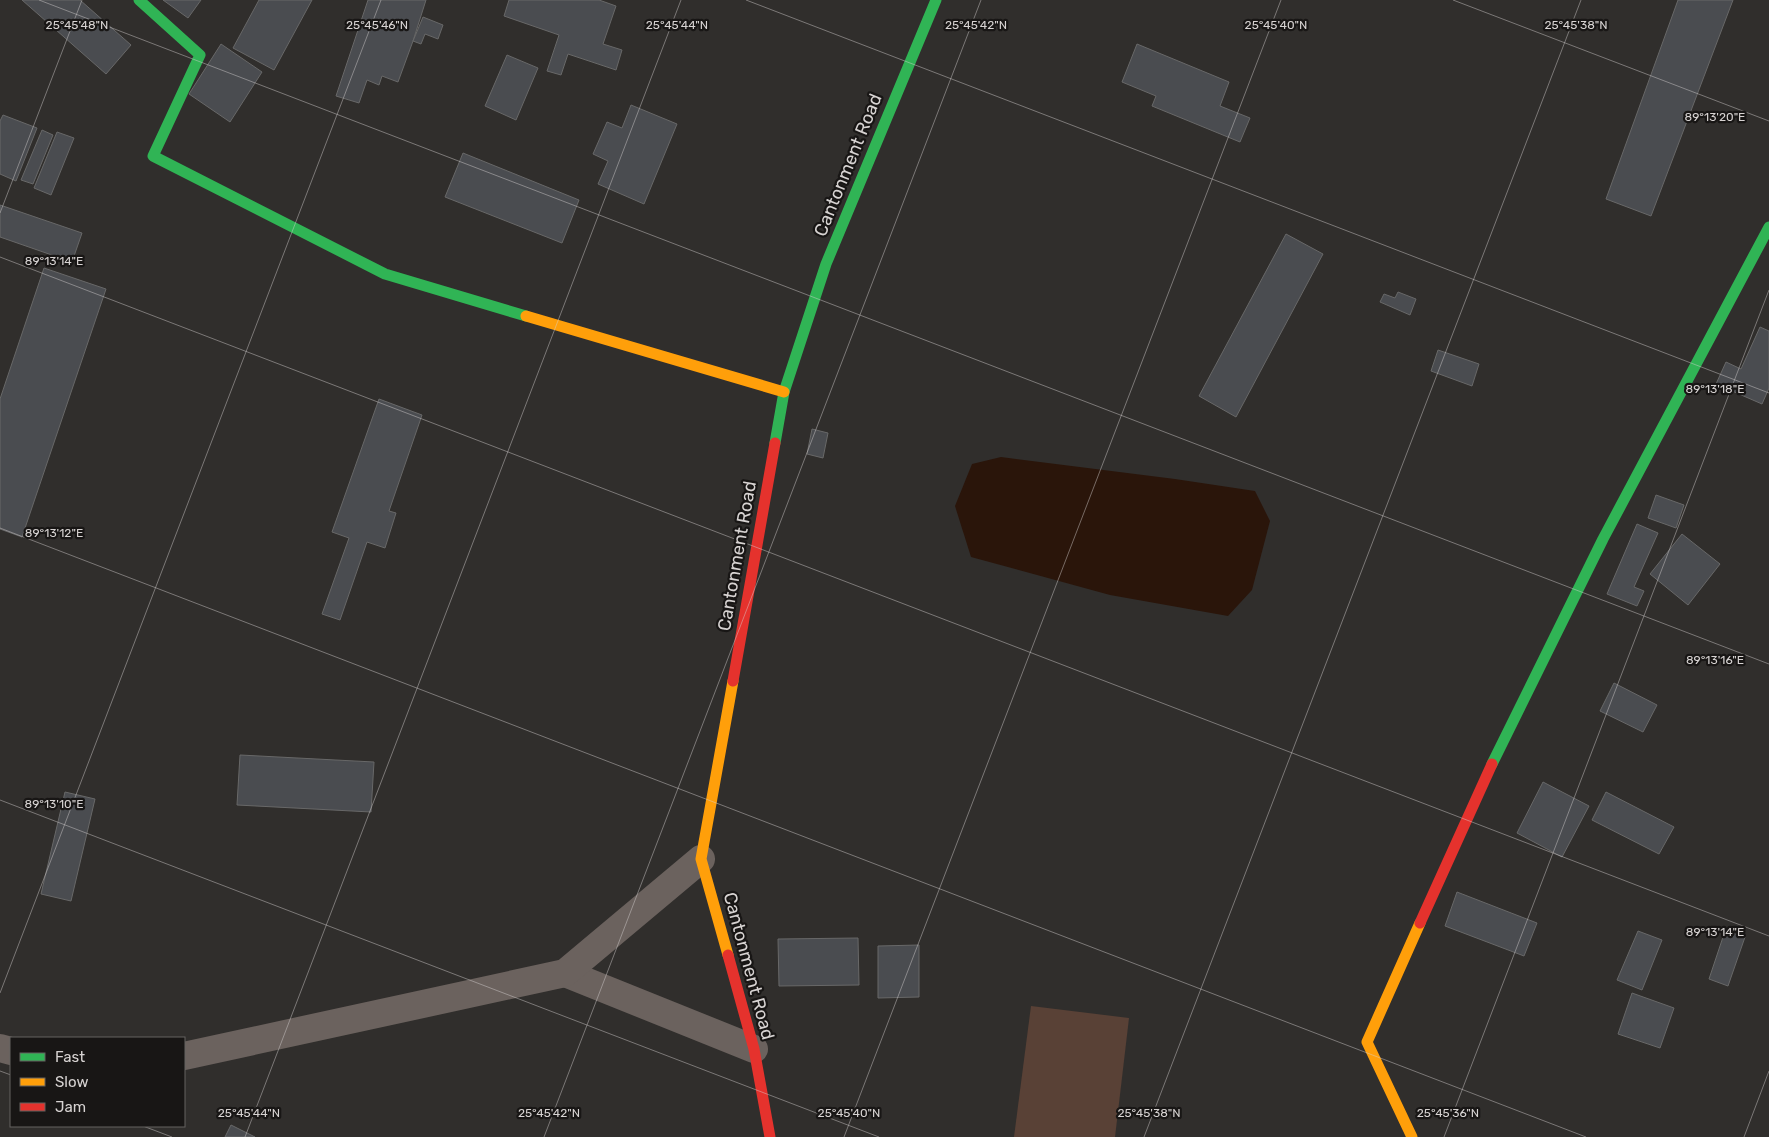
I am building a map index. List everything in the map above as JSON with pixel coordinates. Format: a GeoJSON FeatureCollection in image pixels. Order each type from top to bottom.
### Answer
{"type":"FeatureCollection","features":[{"type":"Feature","properties":{"kind":"street"},"geometry":{"type":"LineString","coordinates":[[138,0],[200,55],[153,156],[385,274],[784,392]]}},
{"type":"Feature","properties":{"kind":"street","name":"Cantonment Road"},"geometry":{"type":"LineString","coordinates":[[770,1137],[754,1049],[701,859],[784,392],[826,264],[936,0]]}},
{"type":"Feature","properties":{"kind":"street"},"geometry":{"type":"LineString","coordinates":[[1412,1137],[1367,1042],[1498,750],[1603,540],[1769,227]]}},
{"type":"Feature","properties":{"kind":"street"},"geometry":{"type":"LineString","coordinates":[[185,1056],[565,973],[701,859]]}},
{"type":"Feature","properties":{"kind":"street"},"geometry":{"type":"LineString","coordinates":[[565,973],[754,1049]]}},
{"type":"Feature","properties":{"kind":"shaded area"},"geometry":{"type":"Polygon","coordinates":[[[1001,457],[1255,491],[1270,521],[1252,590],[1228,616],[1110,595],[971,557],[955,506],[972,464],[1001,457]]]}},
{"type":"Feature","properties":{"kind":"shaded area"},"geometry":{"type":"Polygon","coordinates":[[[1031,1006],[1129,1018],[1115,1137],[1014,1137],[1031,1006]]]}},
{"type":"Feature","properties":{"kind":"building"},"geometry":{"type":"Polygon","coordinates":[[[22,0],[80,0],[131,45],[106,74],[22,0]]]}},
{"type":"Feature","properties":{"kind":"building"},"geometry":{"type":"Polygon","coordinates":[[[163,0],[201,0],[188,18],[163,0]]]}},
{"type":"Feature","properties":{"kind":"building"},"geometry":{"type":"Polygon","coordinates":[[[259,0],[312,0],[274,70],[233,48],[259,0]]]}},
{"type":"Feature","properties":{"kind":"building"},"geometry":{"type":"Polygon","coordinates":[[[368,0],[426,0],[398,82],[382,76],[379,85],[367,80],[359,103],[336,96],[368,0]]]}},
{"type":"Feature","properties":{"kind":"building"},"geometry":{"type":"Polygon","coordinates":[[[509,0],[599,0],[616,6],[603,44],[622,50],[616,70],[568,54],[561,75],[547,71],[559,35],[504,16],[509,0]]]}},
{"type":"Feature","properties":{"kind":"building"},"geometry":{"type":"Polygon","coordinates":[[[1678,0],[1733,0],[1651,216],[1606,199],[1678,0]]]}},
{"type":"Feature","properties":{"kind":"building"},"geometry":{"type":"Polygon","coordinates":[[[423,17],[443,25],[438,39],[425,34],[421,44],[413,41],[423,17]]]}},
{"type":"Feature","properties":{"kind":"building"},"geometry":{"type":"Polygon","coordinates":[[[221,44],[262,72],[230,122],[189,94],[221,44]]]}},
{"type":"Feature","properties":{"kind":"building"},"geometry":{"type":"Polygon","coordinates":[[[1137,44],[1229,82],[1220,106],[1250,118],[1240,142],[1152,106],[1156,96],[1122,82],[1137,44]]]}},
{"type":"Feature","properties":{"kind":"building"},"geometry":{"type":"Polygon","coordinates":[[[507,55],[538,68],[516,120],[485,106],[507,55]]]}},
{"type":"Feature","properties":{"kind":"building"},"geometry":{"type":"Polygon","coordinates":[[[631,105],[677,124],[644,204],[598,184],[608,161],[593,154],[607,122],[622,128],[631,105]]]}},
{"type":"Feature","properties":{"kind":"building"},"geometry":{"type":"Polygon","coordinates":[[[3,115],[37,128],[16,181],[0,174],[0,121],[3,115]]]}},
{"type":"Feature","properties":{"kind":"building"},"geometry":{"type":"Polygon","coordinates":[[[42,130],[53,135],[33,184],[21,180],[42,130]]]}},
{"type":"Feature","properties":{"kind":"building"},"geometry":{"type":"Polygon","coordinates":[[[57,132],[74,138],[51,195],[34,188],[57,132]]]}},
{"type":"Feature","properties":{"kind":"building"},"geometry":{"type":"Polygon","coordinates":[[[463,153],[579,200],[562,243],[445,197],[463,153]]]}},
{"type":"Feature","properties":{"kind":"building"},"geometry":{"type":"Polygon","coordinates":[[[0,205],[82,233],[72,262],[0,237],[0,205]]]}},
{"type":"Feature","properties":{"kind":"building"},"geometry":{"type":"Polygon","coordinates":[[[1286,234],[1323,254],[1236,417],[1199,396],[1286,234]]]}},
{"type":"Feature","properties":{"kind":"building"},"geometry":{"type":"Polygon","coordinates":[[[44,268],[106,289],[22,537],[0,529],[0,399],[44,268]]]}},
{"type":"Feature","properties":{"kind":"building"},"geometry":{"type":"Polygon","coordinates":[[[1398,292],[1416,299],[1410,315],[1380,302],[1384,294],[1395,298],[1398,292]]]}},
{"type":"Feature","properties":{"kind":"building"},"geometry":{"type":"Polygon","coordinates":[[[1760,327],[1769,331],[1769,388],[1762,404],[1716,384],[1726,362],[1741,369],[1760,327]]]}},
{"type":"Feature","properties":{"kind":"building"},"geometry":{"type":"Polygon","coordinates":[[[1438,350],[1479,364],[1472,386],[1431,371],[1438,350]]]}},
{"type":"Feature","properties":{"kind":"building"},"geometry":{"type":"Polygon","coordinates":[[[379,399],[422,415],[389,511],[396,513],[385,548],[367,542],[340,620],[322,614],[349,538],[332,532],[379,399]]]}},
{"type":"Feature","properties":{"kind":"building"},"geometry":{"type":"Polygon","coordinates":[[[812,429],[828,433],[823,458],[807,454],[812,429]]]}},
{"type":"Feature","properties":{"kind":"building"},"geometry":{"type":"Polygon","coordinates":[[[1656,495],[1684,505],[1676,528],[1648,518],[1656,495]]]}},
{"type":"Feature","properties":{"kind":"building"},"geometry":{"type":"Polygon","coordinates":[[[1637,524],[1658,533],[1634,587],[1644,591],[1637,606],[1607,594],[1637,524]]]}},
{"type":"Feature","properties":{"kind":"building"},"geometry":{"type":"Polygon","coordinates":[[[1682,534],[1720,564],[1688,605],[1650,574],[1682,534]]]}},
{"type":"Feature","properties":{"kind":"building"},"geometry":{"type":"Polygon","coordinates":[[[1614,683],[1657,705],[1643,732],[1600,711],[1614,683]]]}},
{"type":"Feature","properties":{"kind":"building"},"geometry":{"type":"Polygon","coordinates":[[[240,755],[374,762],[371,812],[237,805],[240,755]]]}},
{"type":"Feature","properties":{"kind":"building"},"geometry":{"type":"Polygon","coordinates":[[[1543,782],[1589,806],[1562,857],[1517,833],[1543,782]]]}},
{"type":"Feature","properties":{"kind":"building"},"geometry":{"type":"Polygon","coordinates":[[[65,792],[95,799],[71,901],[41,894],[65,792]]]}},
{"type":"Feature","properties":{"kind":"building"},"geometry":{"type":"Polygon","coordinates":[[[1606,792],[1674,827],[1659,854],[1592,820],[1606,792]]]}},
{"type":"Feature","properties":{"kind":"building"},"geometry":{"type":"Polygon","coordinates":[[[1457,892],[1537,923],[1524,956],[1445,926],[1457,892]]]}},
{"type":"Feature","properties":{"kind":"building"},"geometry":{"type":"Polygon","coordinates":[[[1638,931],[1662,940],[1642,990],[1617,980],[1638,931]]]}},
{"type":"Feature","properties":{"kind":"building"},"geometry":{"type":"Polygon","coordinates":[[[1725,931],[1745,937],[1728,986],[1709,979],[1725,931]]]}},
{"type":"Feature","properties":{"kind":"building"},"geometry":{"type":"Polygon","coordinates":[[[858,938],[859,985],[779,986],[778,939],[858,938]]]}},
{"type":"Feature","properties":{"kind":"building"},"geometry":{"type":"Polygon","coordinates":[[[919,945],[919,997],[878,998],[878,946],[919,945]]]}},
{"type":"Feature","properties":{"kind":"building"},"geometry":{"type":"Polygon","coordinates":[[[1632,993],[1674,1008],[1660,1048],[1618,1034],[1632,993]]]}},
{"type":"Feature","properties":{"kind":"building"},"geometry":{"type":"Polygon","coordinates":[[[231,1125],[255,1137],[225,1137],[231,1125]]]}},
{"type":"Feature","properties":{"kind":"traffic: fast"},"geometry":{"type":"LineString","coordinates":[[139,0],[200,55],[153,156],[385,274],[526,316]]}},
{"type":"Feature","properties":{"kind":"traffic: fast"},"geometry":{"type":"LineString","coordinates":[[775,443],[784,392],[826,264],[936,0]]}},
{"type":"Feature","properties":{"kind":"traffic: fast"},"geometry":{"type":"LineString","coordinates":[[1492,764],[1603,539],[1769,227]]}},
{"type":"Feature","properties":{"kind":"traffic: slow"},"geometry":{"type":"LineString","coordinates":[[526,316],[784,392]]}},
{"type":"Feature","properties":{"kind":"traffic: slow"},"geometry":{"type":"LineString","coordinates":[[728,955],[701,859],[733,681]]}},
{"type":"Feature","properties":{"kind":"traffic: slow"},"geometry":{"type":"LineString","coordinates":[[1412,1137],[1367,1042],[1420,923]]}},
{"type":"Feature","properties":{"kind":"traffic: jam"},"geometry":{"type":"LineString","coordinates":[[733,681],[775,443]]}},
{"type":"Feature","properties":{"kind":"traffic: jam"},"geometry":{"type":"LineString","coordinates":[[1420,923],[1492,764]]}},
{"type":"Feature","properties":{"kind":"traffic: jam"},"geometry":{"type":"LineString","coordinates":[[728,955],[754,1049],[770,1137]]}}]}
